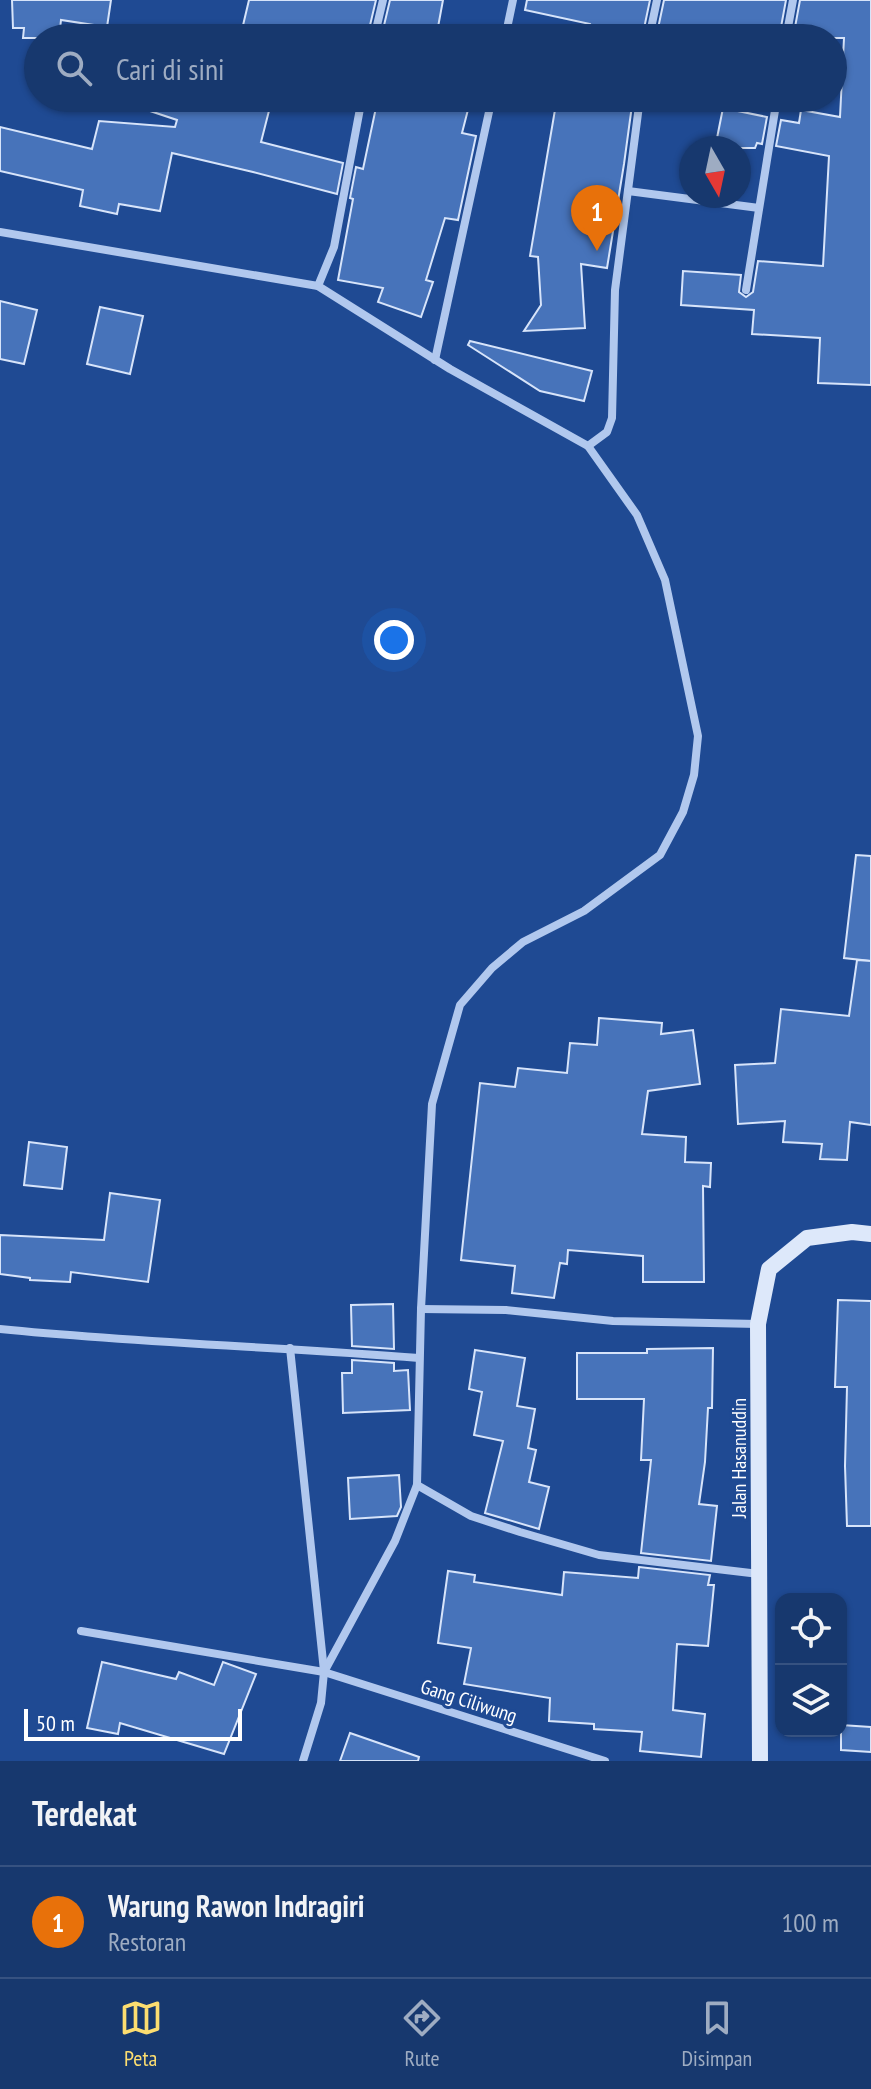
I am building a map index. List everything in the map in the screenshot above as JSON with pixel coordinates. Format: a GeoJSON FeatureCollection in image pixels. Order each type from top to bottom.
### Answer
{"type":"FeatureCollection","features":[{"type":"Feature","properties":{"kind":"street"},"geometry":{"type":"LineString","coordinates":[[377,24],[383,0]]}},
{"type":"Feature","properties":{"kind":"street"},"geometry":{"type":"LineString","coordinates":[[508,24],[513,0]]}},
{"type":"Feature","properties":{"kind":"street"},"geometry":{"type":"LineString","coordinates":[[652,24],[657,0]]}},
{"type":"Feature","properties":{"kind":"street"},"geometry":{"type":"LineString","coordinates":[[789,24],[793,0]]}},
{"type":"Feature","properties":{"kind":"street"},"geometry":{"type":"LineString","coordinates":[[318,286],[334,247],[359,112]]}},
{"type":"Feature","properties":{"kind":"street"},"geometry":{"type":"LineString","coordinates":[[435,360],[489,112]]}},
{"type":"Feature","properties":{"kind":"street"},"geometry":{"type":"LineString","coordinates":[[588,446],[607,432],[612,418],[615,290],[638,112]]}},
{"type":"Feature","properties":{"kind":"street"},"geometry":{"type":"LineString","coordinates":[[746,290],[775,112]]}},
{"type":"Feature","properties":{"kind":"street"},"geometry":{"type":"LineString","coordinates":[[628,191],[759,208]]}},
{"type":"Feature","properties":{"kind":"street"},"geometry":{"type":"LineString","coordinates":[[0,232],[318,286],[435,360],[588,446],[637,515],[665,580],[698,736],[694,775],[683,812],[660,855],[584,911],[523,942],[492,968],[460,1005],[432,1104],[419,1358],[417,1485],[395,1541],[324,1672]]}},
{"type":"Feature","properties":{"kind":"street","name":"Jalan Hasanuddin"},"geometry":{"type":"LineString","coordinates":[[760,1761],[758,1324],[769,1269],[807,1238],[852,1232],[871,1234]]}},
{"type":"Feature","properties":{"kind":"street"},"geometry":{"type":"LineString","coordinates":[[421,1309],[506,1310],[613,1321],[758,1324]]}},
{"type":"Feature","properties":{"kind":"street"},"geometry":{"type":"LineString","coordinates":[[0,1329],[80,1337],[419,1358]]}},
{"type":"Feature","properties":{"kind":"street"},"geometry":{"type":"LineString","coordinates":[[290,1348],[324,1672],[321,1703],[303,1761]]}},
{"type":"Feature","properties":{"kind":"street"},"geometry":{"type":"LineString","coordinates":[[417,1485],[471,1516],[599,1555],[760,1574]]}},
{"type":"Feature","properties":{"kind":"street","name":"Gang Ciliwung"},"geometry":{"type":"LineString","coordinates":[[81,1631],[324,1672],[605,1761]]}},
{"type":"Feature","properties":{"kind":"building"},"geometry":{"type":"Polygon","coordinates":[[[12,0],[111,0],[107,24],[61,20],[61,24],[24,24],[24,28],[13,28],[12,0]]]}},
{"type":"Feature","properties":{"kind":"building"},"geometry":{"type":"Polygon","coordinates":[[[249,0],[376,0],[370,24],[243,24],[249,0]]]}},
{"type":"Feature","properties":{"kind":"building"},"geometry":{"type":"Polygon","coordinates":[[[390,0],[443,0],[439,24],[384,24],[390,0]]]}},
{"type":"Feature","properties":{"kind":"building"},"geometry":{"type":"Polygon","coordinates":[[[527,0],[650,0],[645,24],[590,24],[525,10],[527,0]]]}},
{"type":"Feature","properties":{"kind":"building"},"geometry":{"type":"Polygon","coordinates":[[[664,0],[786,0],[782,24],[659,24],[664,0]]]}},
{"type":"Feature","properties":{"kind":"building"},"geometry":{"type":"Polygon","coordinates":[[[800,0],[871,0],[871,385],[818,383],[820,338],[752,334],[754,310],[681,305],[683,271],[741,275],[739,292],[746,297],[753,292],[758,261],[823,266],[829,156],[776,146],[781,120],[799,123],[801,112],[840,117],[840,112],[847,112],[847,24],[796,24],[800,0]]]}},
{"type":"Feature","properties":{"kind":"building"},"geometry":{"type":"Polygon","coordinates":[[[153,112],[269,112],[261,142],[343,163],[337,194],[172,153],[160,211],[119,204],[117,214],[80,206],[83,190],[0,171],[0,127],[92,149],[99,121],[175,127],[177,120],[153,112]]]}},
{"type":"Feature","properties":{"kind":"building"},"geometry":{"type":"Polygon","coordinates":[[[375,112],[467,112],[462,133],[476,136],[458,220],[445,218],[426,280],[433,282],[421,317],[378,302],[383,288],[338,280],[356,167],[363,169],[375,112]]]}},
{"type":"Feature","properties":{"kind":"building"},"geometry":{"type":"Polygon","coordinates":[[[555,112],[631,112],[607,268],[581,264],[585,328],[524,331],[541,305],[538,257],[530,256],[555,112]]]}},
{"type":"Feature","properties":{"kind":"building"},"geometry":{"type":"Polygon","coordinates":[[[722,112],[767,117],[762,144],[757,143],[755,148],[751,148],[751,136],[717,136],[722,112]]]}},
{"type":"Feature","properties":{"kind":"building"},"geometry":{"type":"Polygon","coordinates":[[[0,301],[37,310],[24,364],[0,359],[0,301]]]}},
{"type":"Feature","properties":{"kind":"building"},"geometry":{"type":"Polygon","coordinates":[[[100,307],[143,316],[130,374],[87,364],[100,307]]]}},
{"type":"Feature","properties":{"kind":"building"},"geometry":{"type":"Polygon","coordinates":[[[470,341],[592,371],[584,401],[540,391],[468,345],[470,341]]]}},
{"type":"Feature","properties":{"kind":"building"},"geometry":{"type":"Polygon","coordinates":[[[856,855],[871,856],[871,961],[844,958],[856,855]]]}},
{"type":"Feature","properties":{"kind":"building"},"geometry":{"type":"Polygon","coordinates":[[[857,960],[871,961],[871,1125],[850,1122],[847,1160],[820,1159],[822,1144],[783,1142],[785,1121],[738,1124],[735,1065],[775,1063],[781,1009],[849,1016],[857,960]]]}},
{"type":"Feature","properties":{"kind":"building"},"geometry":{"type":"Polygon","coordinates":[[[599,1018],[662,1023],[661,1034],[693,1030],[700,1084],[648,1091],[642,1134],[686,1137],[685,1162],[711,1163],[710,1187],[703,1186],[704,1282],[643,1282],[643,1256],[568,1250],[567,1264],[560,1263],[554,1298],[512,1293],[515,1266],[461,1260],[480,1083],[515,1087],[518,1068],[567,1073],[570,1043],[597,1045],[599,1018]]]}},
{"type":"Feature","properties":{"kind":"building"},"geometry":{"type":"Polygon","coordinates":[[[29,1142],[67,1147],[62,1189],[24,1185],[29,1142]]]}},
{"type":"Feature","properties":{"kind":"building"},"geometry":{"type":"Polygon","coordinates":[[[110,1193],[160,1200],[148,1282],[71,1272],[70,1282],[30,1280],[0,1274],[0,1235],[104,1240],[110,1193]]]}},
{"type":"Feature","properties":{"kind":"building"},"geometry":{"type":"Polygon","coordinates":[[[838,1300],[871,1301],[871,1526],[847,1526],[847,1387],[835,1387],[838,1300]]]}},
{"type":"Feature","properties":{"kind":"building"},"geometry":{"type":"Polygon","coordinates":[[[393,1304],[394,1349],[352,1346],[351,1305],[393,1304]]]}},
{"type":"Feature","properties":{"kind":"building"},"geometry":{"type":"Polygon","coordinates":[[[713,1348],[712,1408],[708,1408],[699,1504],[717,1506],[711,1561],[641,1553],[651,1460],[641,1460],[644,1399],[577,1399],[577,1353],[647,1353],[647,1349],[713,1348]]]}},
{"type":"Feature","properties":{"kind":"building"},"geometry":{"type":"Polygon","coordinates":[[[475,1350],[525,1358],[517,1406],[535,1409],[528,1448],[536,1450],[529,1482],[549,1487],[539,1529],[485,1513],[503,1441],[474,1435],[482,1392],[469,1389],[475,1350]]]}},
{"type":"Feature","properties":{"kind":"building"},"geometry":{"type":"Polygon","coordinates":[[[352,1360],[394,1363],[394,1371],[408,1370],[410,1410],[343,1413],[342,1373],[352,1373],[352,1360]]]}},
{"type":"Feature","properties":{"kind":"building"},"geometry":{"type":"Polygon","coordinates":[[[399,1475],[401,1507],[397,1516],[350,1519],[348,1478],[399,1475]]]}},
{"type":"Feature","properties":{"kind":"building"},"geometry":{"type":"Polygon","coordinates":[[[639,1567],[710,1575],[708,1585],[714,1585],[708,1646],[677,1644],[673,1710],[705,1714],[701,1757],[640,1751],[642,1732],[594,1729],[594,1724],[549,1721],[550,1698],[464,1684],[471,1648],[438,1643],[448,1571],[475,1575],[474,1582],[562,1595],[564,1572],[638,1578],[639,1567]]]}},
{"type":"Feature","properties":{"kind":"building"},"geometry":{"type":"Polygon","coordinates":[[[102,1662],[176,1679],[179,1672],[214,1685],[223,1662],[256,1674],[224,1754],[120,1723],[118,1734],[87,1728],[102,1662]]]}},
{"type":"Feature","properties":{"kind":"building"},"geometry":{"type":"Polygon","coordinates":[[[847,1725],[871,1727],[871,1752],[841,1750],[841,1737],[847,1737],[847,1725]]]}},
{"type":"Feature","properties":{"kind":"building"},"geometry":{"type":"Polygon","coordinates":[[[350,1733],[419,1757],[418,1761],[340,1761],[350,1733]]]}},
{"type":"Feature","properties":{"kind":"place","name":"Warung Rawon Indragiri"},"geometry":{"type":"Point","coordinates":[597,251]}}]}
